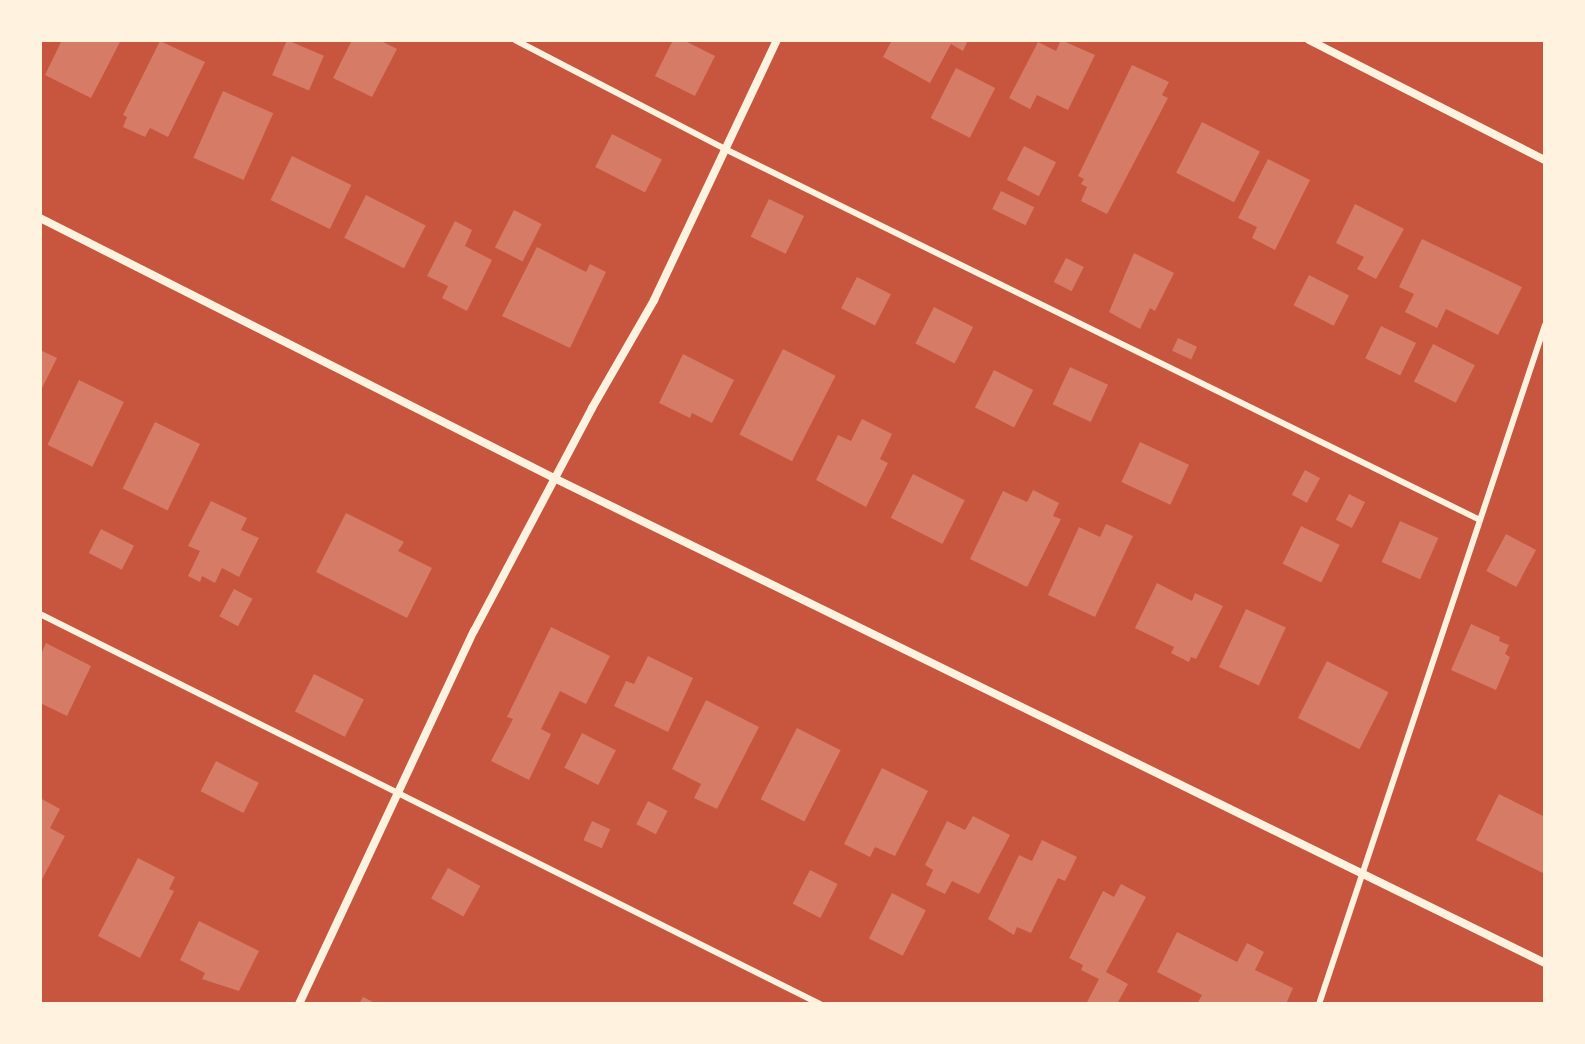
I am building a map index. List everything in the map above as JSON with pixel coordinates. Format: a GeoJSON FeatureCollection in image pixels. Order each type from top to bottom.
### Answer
{"type":"FeatureCollection","features":[{"type":"Feature","properties":{"kind":"street"},"geometry":{"type":"LineString","coordinates":[[299,1004],[474,631],[554,478],[654,300],[777,40]]}},
{"type":"Feature","properties":{"kind":"street"},"geometry":{"type":"LineString","coordinates":[[1309,40],[1545,160]]}},
{"type":"Feature","properties":{"kind":"street"},"geometry":{"type":"LineString","coordinates":[[40,218],[554,478],[1545,963]]}},
{"type":"Feature","properties":{"kind":"lane"},"geometry":{"type":"LineString","coordinates":[[515,40],[725,149],[1480,520]]}},
{"type":"Feature","properties":{"kind":"lane"},"geometry":{"type":"LineString","coordinates":[[1319,1004],[1545,325]]}},
{"type":"Feature","properties":{"kind":"lane"},"geometry":{"type":"LineString","coordinates":[[40,614],[820,1004]]}},
{"type":"Feature","properties":{"kind":"building"},"geometry":{"type":"Polygon","coordinates":[[[62,40],[121,40],[91,98],[45,75],[62,40]]]}},
{"type":"Feature","properties":{"kind":"building"},"geometry":{"type":"Polygon","coordinates":[[[287,40],[324,56],[309,91],[272,75],[287,40]]]}},
{"type":"Feature","properties":{"kind":"building"},"geometry":{"type":"Polygon","coordinates":[[[352,40],[379,40],[397,49],[372,97],[333,78],[352,40]]]}},
{"type":"Feature","properties":{"kind":"building"},"geometry":{"type":"Polygon","coordinates":[[[673,40],[683,40],[715,56],[695,96],[655,76],[673,40]]]}},
{"type":"Feature","properties":{"kind":"building"},"geometry":{"type":"Polygon","coordinates":[[[892,40],[968,40],[963,51],[951,44],[930,83],[883,57],[892,40]]]}},
{"type":"Feature","properties":{"kind":"building"},"geometry":{"type":"Polygon","coordinates":[[[1061,40],[1095,55],[1068,110],[1037,95],[1030,109],[1009,98],[1038,42],[1056,51],[1061,40]]]}},
{"type":"Feature","properties":{"kind":"building"},"geometry":{"type":"Polygon","coordinates":[[[160,41],[205,62],[168,137],[150,128],[145,137],[123,127],[127,117],[123,115],[160,41]]]}},
{"type":"Feature","properties":{"kind":"building"},"geometry":{"type":"Polygon","coordinates":[[[1132,65],[1169,82],[1162,95],[1168,98],[1107,214],[1081,201],[1087,187],[1081,184],[1084,179],[1078,176],[1132,65]]]}},
{"type":"Feature","properties":{"kind":"building"},"geometry":{"type":"Polygon","coordinates":[[[956,68],[995,88],[970,138],[931,118],[956,68]]]}},
{"type":"Feature","properties":{"kind":"building"},"geometry":{"type":"Polygon","coordinates":[[[223,91],[273,113],[244,180],[193,158],[223,91]]]}},
{"type":"Feature","properties":{"kind":"building"},"geometry":{"type":"Polygon","coordinates":[[[1202,122],[1260,152],[1234,202],[1176,173],[1202,122]]]}},
{"type":"Feature","properties":{"kind":"building"},"geometry":{"type":"Polygon","coordinates":[[[612,134],[662,159],[645,192],[595,167],[612,134]]]}},
{"type":"Feature","properties":{"kind":"building"},"geometry":{"type":"Polygon","coordinates":[[[1024,146],[1056,162],[1039,196],[1007,180],[1024,146]]]}},
{"type":"Feature","properties":{"kind":"building"},"geometry":{"type":"Polygon","coordinates":[[[292,156],[351,185],[330,229],[271,200],[292,156]]]}},
{"type":"Feature","properties":{"kind":"building"},"geometry":{"type":"Polygon","coordinates":[[[1268,159],[1310,180],[1275,250],[1252,238],[1257,227],[1238,218],[1268,159]]]}},
{"type":"Feature","properties":{"kind":"building"},"geometry":{"type":"Polygon","coordinates":[[[1001,191],[1034,207],[1025,225],[992,209],[1001,191]]]}},
{"type":"Feature","properties":{"kind":"building"},"geometry":{"type":"Polygon","coordinates":[[[366,195],[426,225],[404,268],[344,238],[366,195]]]}},
{"type":"Feature","properties":{"kind":"building"},"geometry":{"type":"Polygon","coordinates":[[[769,199],[804,216],[786,254],[751,237],[769,199]]]}},
{"type":"Feature","properties":{"kind":"building"},"geometry":{"type":"Polygon","coordinates":[[[1355,204],[1404,229],[1376,279],[1357,269],[1364,257],[1336,243],[1355,204]]]}},
{"type":"Feature","properties":{"kind":"building"},"geometry":{"type":"Polygon","coordinates":[[[514,210],[542,224],[523,261],[495,247],[514,210]]]}},
{"type":"Feature","properties":{"kind":"building"},"geometry":{"type":"Polygon","coordinates":[[[455,221],[472,230],[465,246],[492,260],[467,311],[442,298],[448,286],[427,276],[455,221]]]}},
{"type":"Feature","properties":{"kind":"building"},"geometry":{"type":"Polygon","coordinates":[[[1422,239],[1522,287],[1498,335],[1446,309],[1437,328],[1405,312],[1414,294],[1399,287],[1422,239]]]}},
{"type":"Feature","properties":{"kind":"building"},"geometry":{"type":"Polygon","coordinates":[[[537,247],[586,272],[590,264],[606,272],[570,348],[502,316],[537,247]]]}},
{"type":"Feature","properties":{"kind":"building"},"geometry":{"type":"Polygon","coordinates":[[[1134,253],[1174,273],[1155,311],[1150,308],[1140,329],[1109,312],[1134,253]]]}},
{"type":"Feature","properties":{"kind":"building"},"geometry":{"type":"Polygon","coordinates":[[[1066,258],[1084,267],[1072,291],[1054,282],[1066,258]]]}},
{"type":"Feature","properties":{"kind":"building"},"geometry":{"type":"Polygon","coordinates":[[[1309,275],[1349,295],[1334,326],[1294,305],[1309,275]]]}},
{"type":"Feature","properties":{"kind":"building"},"geometry":{"type":"Polygon","coordinates":[[[857,277],[891,294],[875,325],[841,308],[857,277]]]}},
{"type":"Feature","properties":{"kind":"building"},"geometry":{"type":"Polygon","coordinates":[[[934,307],[973,327],[955,364],[915,344],[934,307]]]}},
{"type":"Feature","properties":{"kind":"building"},"geometry":{"type":"Polygon","coordinates":[[[1381,326],[1416,343],[1400,375],[1365,358],[1381,326]]]}},
{"type":"Feature","properties":{"kind":"building"},"geometry":{"type":"Polygon","coordinates":[[[1178,338],[1197,347],[1191,360],[1172,351],[1178,338]]]}},
{"type":"Feature","properties":{"kind":"building"},"geometry":{"type":"Polygon","coordinates":[[[1433,344],[1475,365],[1456,403],[1414,381],[1433,344]]]}},
{"type":"Feature","properties":{"kind":"building"},"geometry":{"type":"Polygon","coordinates":[[[783,349],[836,376],[792,461],[739,435],[783,349]]]}},
{"type":"Feature","properties":{"kind":"building"},"geometry":{"type":"Polygon","coordinates":[[[40,350],[57,358],[40,392],[40,350]]]}},
{"type":"Feature","properties":{"kind":"building"},"geometry":{"type":"Polygon","coordinates":[[[683,354],[734,380],[712,423],[692,413],[690,418],[659,403],[683,354]]]}},
{"type":"Feature","properties":{"kind":"building"},"geometry":{"type":"Polygon","coordinates":[[[1070,367],[1108,385],[1091,422],[1053,404],[1070,367]]]}},
{"type":"Feature","properties":{"kind":"building"},"geometry":{"type":"Polygon","coordinates":[[[994,370],[1033,390],[1014,427],[975,407],[994,370]]]}},
{"type":"Feature","properties":{"kind":"building"},"geometry":{"type":"Polygon","coordinates":[[[79,380],[124,402],[92,467],[47,445],[79,380]]]}},
{"type":"Feature","properties":{"kind":"building"},"geometry":{"type":"Polygon","coordinates":[[[862,419],[892,434],[880,459],[888,463],[866,507],[816,480],[838,435],[851,441],[862,419]]]}},
{"type":"Feature","properties":{"kind":"building"},"geometry":{"type":"Polygon","coordinates":[[[155,422],[200,444],[168,510],[123,489],[155,422]]]}},
{"type":"Feature","properties":{"kind":"building"},"geometry":{"type":"Polygon","coordinates":[[[1140,442],[1189,465],[1170,505],[1121,482],[1140,442]]]}},
{"type":"Feature","properties":{"kind":"building"},"geometry":{"type":"Polygon","coordinates":[[[1305,470],[1320,478],[1307,503],[1292,495],[1305,470]]]}},
{"type":"Feature","properties":{"kind":"building"},"geometry":{"type":"Polygon","coordinates":[[[913,474],[965,500],[942,544],[891,518],[913,474]]]}},
{"type":"Feature","properties":{"kind":"building"},"geometry":{"type":"Polygon","coordinates":[[[1033,490],[1059,503],[1053,516],[1061,519],[1027,587],[970,559],[1003,491],[1027,502],[1033,490]]]}},
{"type":"Feature","properties":{"kind":"building"},"geometry":{"type":"Polygon","coordinates":[[[1349,494],[1365,502],[1352,528],[1336,520],[1349,494]]]}},
{"type":"Feature","properties":{"kind":"building"},"geometry":{"type":"Polygon","coordinates":[[[211,501],[247,518],[241,530],[259,538],[239,577],[222,568],[215,583],[202,576],[200,582],[188,576],[200,551],[188,546],[211,501]]]}},
{"type":"Feature","properties":{"kind":"building"},"geometry":{"type":"Polygon","coordinates":[[[346,513],[404,542],[398,551],[432,568],[407,618],[316,572],[346,513]]]}},
{"type":"Feature","properties":{"kind":"building"},"geometry":{"type":"Polygon","coordinates":[[[1400,521],[1438,538],[1420,579],[1382,562],[1400,521]]]}},
{"type":"Feature","properties":{"kind":"building"},"geometry":{"type":"Polygon","coordinates":[[[1106,524],[1133,536],[1095,617],[1048,595],[1079,527],[1100,537],[1106,524]]]}},
{"type":"Feature","properties":{"kind":"building"},"geometry":{"type":"Polygon","coordinates":[[[1301,526],[1340,545],[1321,583],[1283,564],[1301,526]]]}},
{"type":"Feature","properties":{"kind":"building"},"geometry":{"type":"Polygon","coordinates":[[[101,529],[134,546],[122,570],[89,553],[101,529]]]}},
{"type":"Feature","properties":{"kind":"building"},"geometry":{"type":"Polygon","coordinates":[[[1506,534],[1536,550],[1516,587],[1486,571],[1506,534]]]}},
{"type":"Feature","properties":{"kind":"building"},"geometry":{"type":"Polygon","coordinates":[[[1157,583],[1192,601],[1195,593],[1223,606],[1196,659],[1191,657],[1189,662],[1171,653],[1174,647],[1135,628],[1157,583]]]}},
{"type":"Feature","properties":{"kind":"building"},"geometry":{"type":"Polygon","coordinates":[[[234,589],[253,599],[238,626],[219,616],[234,589]]]}},
{"type":"Feature","properties":{"kind":"building"},"geometry":{"type":"Polygon","coordinates":[[[1246,609],[1286,628],[1259,686],[1219,667],[1246,609]]]}},
{"type":"Feature","properties":{"kind":"building"},"geometry":{"type":"Polygon","coordinates":[[[1471,624],[1500,637],[1499,641],[1509,645],[1505,654],[1510,657],[1496,690],[1451,670],[1471,624]]]}},
{"type":"Feature","properties":{"kind":"building"},"geometry":{"type":"Polygon","coordinates":[[[551,627],[610,656],[586,704],[560,691],[541,729],[551,734],[529,780],[491,761],[513,719],[507,717],[551,627]]]}},
{"type":"Feature","properties":{"kind":"building"},"geometry":{"type":"Polygon","coordinates":[[[46,643],[91,666],[67,716],[40,703],[40,656],[46,643]]]}},
{"type":"Feature","properties":{"kind":"building"},"geometry":{"type":"Polygon","coordinates":[[[648,656],[693,678],[668,732],[614,706],[626,681],[634,684],[648,656]]]}},
{"type":"Feature","properties":{"kind":"building"},"geometry":{"type":"Polygon","coordinates":[[[1327,661],[1388,692],[1359,749],[1298,718],[1327,661]]]}},
{"type":"Feature","properties":{"kind":"building"},"geometry":{"type":"Polygon","coordinates":[[[314,674],[364,699],[345,737],[295,711],[314,674]]]}},
{"type":"Feature","properties":{"kind":"building"},"geometry":{"type":"Polygon","coordinates":[[[706,700],[759,727],[717,809],[694,798],[701,784],[672,769],[706,700]]]}},
{"type":"Feature","properties":{"kind":"building"},"geometry":{"type":"Polygon","coordinates":[[[797,728],[841,750],[804,822],[761,799],[797,728]]]}},
{"type":"Feature","properties":{"kind":"building"},"geometry":{"type":"Polygon","coordinates":[[[582,733],[616,750],[598,785],[564,768],[582,733]]]}},
{"type":"Feature","properties":{"kind":"building"},"geometry":{"type":"Polygon","coordinates":[[[216,761],[259,783],[243,813],[201,791],[216,761]]]}},
{"type":"Feature","properties":{"kind":"building"},"geometry":{"type":"Polygon","coordinates":[[[882,768],[928,791],[895,856],[875,847],[870,857],[844,844],[882,768]]]}},
{"type":"Feature","properties":{"kind":"building"},"geometry":{"type":"Polygon","coordinates":[[[1499,794],[1545,817],[1545,874],[1476,840],[1499,794]]]}},
{"type":"Feature","properties":{"kind":"building"},"geometry":{"type":"Polygon","coordinates":[[[40,798],[60,809],[50,828],[65,836],[40,883],[40,798]]]}},
{"type":"Feature","properties":{"kind":"building"},"geometry":{"type":"Polygon","coordinates":[[[648,801],[668,811],[656,834],[636,824],[648,801]]]}},
{"type":"Feature","properties":{"kind":"building"},"geometry":{"type":"Polygon","coordinates":[[[973,816],[1010,835],[979,894],[952,881],[945,894],[926,885],[933,870],[925,865],[947,821],[965,830],[973,816]]]}},
{"type":"Feature","properties":{"kind":"building"},"geometry":{"type":"Polygon","coordinates":[[[592,821],[610,829],[602,848],[583,840],[592,821]]]}},
{"type":"Feature","properties":{"kind":"building"},"geometry":{"type":"Polygon","coordinates":[[[1042,840],[1077,857],[1065,881],[1058,878],[1031,933],[1017,927],[1014,935],[988,919],[1019,855],[1032,861],[1042,840]]]}},
{"type":"Feature","properties":{"kind":"building"},"geometry":{"type":"Polygon","coordinates":[[[138,858],[175,877],[169,889],[174,891],[140,958],[98,936],[138,858]]]}},
{"type":"Feature","properties":{"kind":"building"},"geometry":{"type":"Polygon","coordinates":[[[448,868],[480,886],[463,917],[431,899],[448,868]]]}},
{"type":"Feature","properties":{"kind":"building"},"geometry":{"type":"Polygon","coordinates":[[[810,870],[838,884],[820,918],[793,904],[810,870]]]}},
{"type":"Feature","properties":{"kind":"building"},"geometry":{"type":"Polygon","coordinates":[[[1121,884],[1146,897],[1106,972],[1128,984],[1117,1004],[1086,1004],[1099,979],[1081,970],[1083,965],[1069,958],[1103,891],[1114,897],[1121,884]]]}},
{"type":"Feature","properties":{"kind":"building"},"geometry":{"type":"Polygon","coordinates":[[[892,893],[926,910],[903,956],[869,938],[892,893]]]}},
{"type":"Feature","properties":{"kind":"building"},"geometry":{"type":"Polygon","coordinates":[[[199,921],[259,951],[239,991],[202,979],[205,973],[180,960],[199,921]]]}},
{"type":"Feature","properties":{"kind":"building"},"geometry":{"type":"Polygon","coordinates":[[[1177,932],[1237,962],[1247,943],[1264,952],[1255,970],[1293,988],[1286,1004],[1197,1004],[1202,995],[1157,972],[1177,932]]]}},
{"type":"Feature","properties":{"kind":"building"},"geometry":{"type":"Polygon","coordinates":[[[363,997],[377,1004],[359,1004],[363,997]]]}}]}
